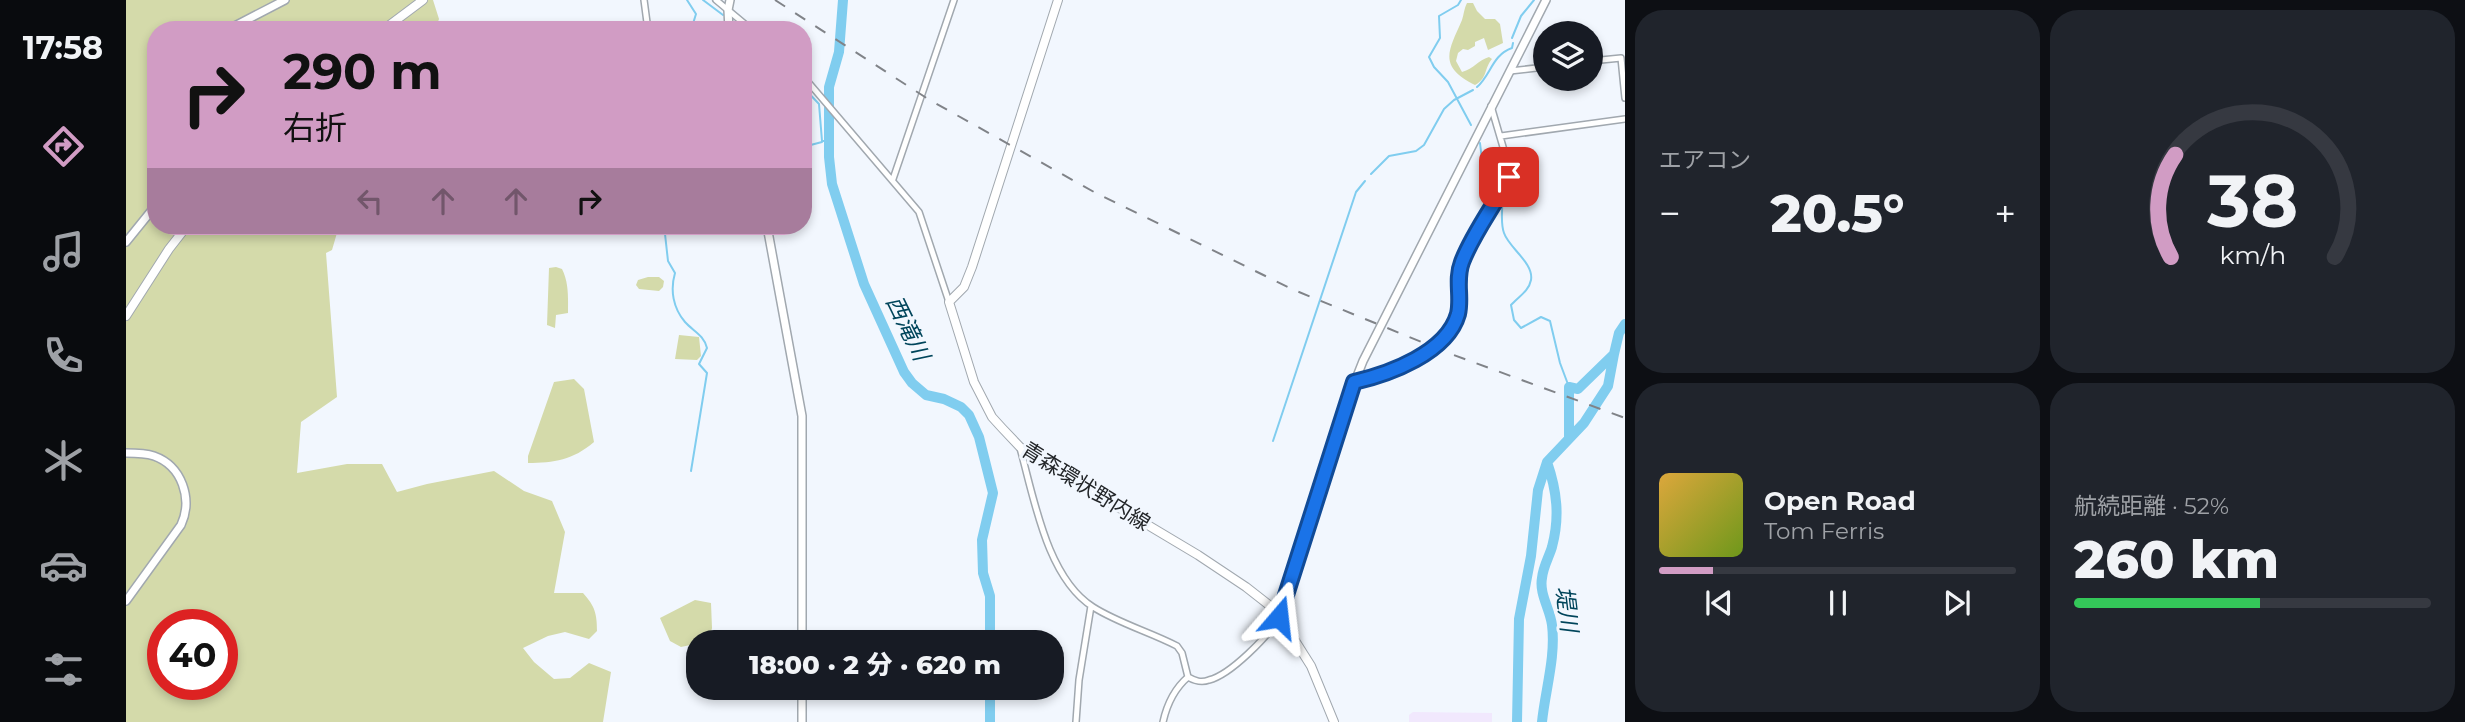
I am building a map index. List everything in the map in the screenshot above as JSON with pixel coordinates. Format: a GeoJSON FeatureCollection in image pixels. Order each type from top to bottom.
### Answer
{"type":"FeatureCollection","features":[{"type":"Feature","properties":{"kind":"main road"},"geometry":{"type":"LineString","coordinates":[[395,21],[423,0]]}},
{"type":"Feature","properties":{"kind":"main road"},"geometry":{"type":"LineString","coordinates":[[949,302],[964,287],[972,267],[1058,0]]}},
{"type":"Feature","properties":{"kind":"main road"},"geometry":{"type":"LineString","coordinates":[[126,316],[180,235]]}},
{"type":"Feature","properties":{"kind":"main road","name":"青森環状野内線"},"geometry":{"type":"LineString","coordinates":[[949,302],[963,351],[979,393],[992,417],[1020,447],[1246,587],[1269,605],[1311,666],[1334,722]]}},
{"type":"Feature","properties":{"kind":"street"},"geometry":{"type":"LineString","coordinates":[[244,21],[285,0]]}},
{"type":"Feature","properties":{"kind":"street"},"geometry":{"type":"LineString","coordinates":[[644,0],[647,21]]}},
{"type":"Feature","properties":{"kind":"street"},"geometry":{"type":"LineString","coordinates":[[716,0],[741,21]]}},
{"type":"Feature","properties":{"kind":"street"},"geometry":{"type":"LineString","coordinates":[[729,21],[730,0]]}},
{"type":"Feature","properties":{"kind":"street"},"geometry":{"type":"LineString","coordinates":[[893,179],[954,0]]}},
{"type":"Feature","properties":{"kind":"street"},"geometry":{"type":"LineString","coordinates":[[1020,447],[1040,520],[1056,563],[1068,584],[1091,606],[1177,646],[1182,653],[1188,677],[1195,681],[1206,681],[1218,677],[1270,631],[1279,617],[1354,382],[1400,285],[1546,0]]}},
{"type":"Feature","properties":{"kind":"street"},"geometry":{"type":"LineString","coordinates":[[1603,60],[1621,58],[1625,98]]}},
{"type":"Feature","properties":{"kind":"street"},"geometry":{"type":"LineString","coordinates":[[1509,71],[1533,68]]}},
{"type":"Feature","properties":{"kind":"street"},"geometry":{"type":"LineString","coordinates":[[812,86],[913,203],[924,221],[949,302]]}},
{"type":"Feature","properties":{"kind":"street"},"geometry":{"type":"LineString","coordinates":[[1354,382],[1376,377],[1409,363],[1431,349],[1452,328],[1459,311],[1457,280],[1462,262],[1509,177],[1501,136],[1491,106]]}},
{"type":"Feature","properties":{"kind":"street"},"geometry":{"type":"LineString","coordinates":[[1501,136],[1625,119]]}},
{"type":"Feature","properties":{"kind":"street"},"geometry":{"type":"LineString","coordinates":[[126,242],[147,216]]}},
{"type":"Feature","properties":{"kind":"street"},"geometry":{"type":"LineString","coordinates":[[769,235],[802,416],[802,630]]}},
{"type":"Feature","properties":{"kind":"street"},"geometry":{"type":"LineString","coordinates":[[126,453],[153,456],[163,461],[180,478],[187,498],[187,513],[126,601]]}},
{"type":"Feature","properties":{"kind":"street"},"geometry":{"type":"LineString","coordinates":[[1076,722],[1079,680],[1091,606]]}},
{"type":"Feature","properties":{"kind":"street"},"geometry":{"type":"LineString","coordinates":[[1163,722],[1172,697],[1188,677]]}},
{"type":"Feature","properties":{"kind":"street"},"geometry":{"type":"LineString","coordinates":[[802,700],[802,722]]}},
{"type":"Feature","properties":{"kind":"shaded area"},"geometry":{"type":"Polygon","coordinates":[[[1413,712],[1492,713],[1492,722],[1409,722],[1409,715],[1413,712]]]}},
{"type":"Feature","properties":{"kind":"green space"},"geometry":{"type":"Polygon","coordinates":[[[126,0],[433,0],[438,21],[147,21],[147,235],[336,235],[332,250],[326,253],[337,397],[301,422],[297,473],[347,464],[382,464],[397,492],[494,471],[524,491],[552,501],[565,532],[554,593],[583,593],[594,610],[597,631],[589,639],[565,632],[548,636],[523,648],[534,662],[554,679],[570,678],[589,663],[611,672],[603,722],[126,722],[126,0]]]}},
{"type":"Feature","properties":{"kind":"green space"},"geometry":{"type":"Polygon","coordinates":[[[1467,3],[1473,3],[1485,19],[1495,19],[1500,24],[1503,43],[1488,50],[1484,38],[1475,42],[1475,46],[1458,53],[1456,61],[1462,72],[1485,58],[1492,59],[1484,76],[1475,85],[1455,71],[1449,57],[1467,3]]]}},
{"type":"Feature","properties":{"kind":"green space"},"geometry":{"type":"Polygon","coordinates":[[[549,268],[562,269],[566,280],[568,313],[556,315],[555,328],[547,325],[549,268]]]}},
{"type":"Feature","properties":{"kind":"green space"},"geometry":{"type":"Polygon","coordinates":[[[659,277],[664,281],[663,287],[659,291],[639,289],[636,285],[638,280],[659,277]]]}},
{"type":"Feature","properties":{"kind":"green space"},"geometry":{"type":"Polygon","coordinates":[[[679,335],[699,337],[701,356],[697,360],[675,359],[679,335]]]}},
{"type":"Feature","properties":{"kind":"green space"},"geometry":{"type":"Polygon","coordinates":[[[574,379],[584,389],[594,442],[563,459],[528,463],[528,456],[554,382],[574,379]]]}},
{"type":"Feature","properties":{"kind":"green space"},"geometry":{"type":"Polygon","coordinates":[[[695,600],[711,603],[712,630],[686,630],[686,646],[681,647],[670,641],[660,618],[695,600]]]}},
{"type":"Feature","properties":{"kind":"waterway"},"geometry":{"type":"LineString","coordinates":[[687,0],[696,14],[694,21]]}},
{"type":"Feature","properties":{"kind":"waterway"},"geometry":{"type":"LineString","coordinates":[[703,0],[723,15]]}},
{"type":"Feature","properties":{"kind":"waterway","name":"西滝川"},"geometry":{"type":"LineString","coordinates":[[843,0],[839,52],[829,87],[829,157],[832,184],[864,284],[904,372],[926,395],[961,407],[969,415],[979,437],[993,493],[982,540],[983,573],[990,596],[990,630]]}},
{"type":"Feature","properties":{"kind":"waterway"},"geometry":{"type":"LineString","coordinates":[[1461,0],[1458,5],[1439,16],[1440,38],[1429,57],[1448,82],[1471,125]]}},
{"type":"Feature","properties":{"kind":"waterway"},"geometry":{"type":"LineString","coordinates":[[1512,38],[1521,16],[1534,0]]}},
{"type":"Feature","properties":{"kind":"waterway"},"geometry":{"type":"LineString","coordinates":[[1477,87],[1500,55],[1512,48],[1513,43]]}},
{"type":"Feature","properties":{"kind":"waterway"},"geometry":{"type":"LineString","coordinates":[[1371,174],[1389,156],[1416,151],[1424,145],[1444,109],[1473,90]]}},
{"type":"Feature","properties":{"kind":"waterway"},"geometry":{"type":"LineString","coordinates":[[812,97],[819,104],[822,141],[829,141]]}},
{"type":"Feature","properties":{"kind":"waterway"},"geometry":{"type":"LineString","coordinates":[[812,145],[822,142]]}},
{"type":"Feature","properties":{"kind":"waterway"},"geometry":{"type":"LineString","coordinates":[[1480,143],[1484,177],[1496,194]]}},
{"type":"Feature","properties":{"kind":"waterway"},"geometry":{"type":"LineString","coordinates":[[1273,441],[1356,192],[1365,181]]}},
{"type":"Feature","properties":{"kind":"waterway"},"geometry":{"type":"LineString","coordinates":[[1502,200],[1504,233],[1531,274],[1528,287],[1511,305],[1514,320],[1521,328],[1541,317],[1550,321],[1569,387]]}},
{"type":"Feature","properties":{"kind":"waterway"},"geometry":{"type":"LineString","coordinates":[[665,235],[668,261],[675,273],[675,305],[681,317],[701,336],[707,348],[699,364],[707,373],[691,471]]}},
{"type":"Feature","properties":{"kind":"waterway","name":"堤川"},"geometry":{"type":"LineString","coordinates":[[1517,722],[1519,619],[1531,556],[1538,490],[1547,462],[1584,423],[1608,386],[1619,333],[1625,324]]}},
{"type":"Feature","properties":{"kind":"waterway"},"geometry":{"type":"LineString","coordinates":[[1569,438],[1569,387],[1578,389],[1614,354]]}},
{"type":"Feature","properties":{"kind":"waterway","name":"堤川"},"geometry":{"type":"LineString","coordinates":[[1542,722],[1553,637],[1541,584],[1552,547],[1557,515],[1547,462]]}},
{"type":"Feature","properties":{"kind":"waterway","name":"西滝川"},"geometry":{"type":"LineString","coordinates":[[990,700],[990,722]]}},
{"type":"Feature","properties":{"kind":"railway"},"geometry":{"type":"LineString","coordinates":[[775,0],[807,21]]}},
{"type":"Feature","properties":{"kind":"railway"},"geometry":{"type":"LineString","coordinates":[[812,24],[928,99],[1094,192],[1294,290],[1451,354],[1625,418]]}},
{"type":"Feature","properties":{"kind":"route"},"geometry":{"type":"LineString","coordinates":[[1279,617],[1354,382],[1376,377],[1409,363],[1446,337],[1459,311],[1457,280],[1462,262],[1509,177]]}}]}
